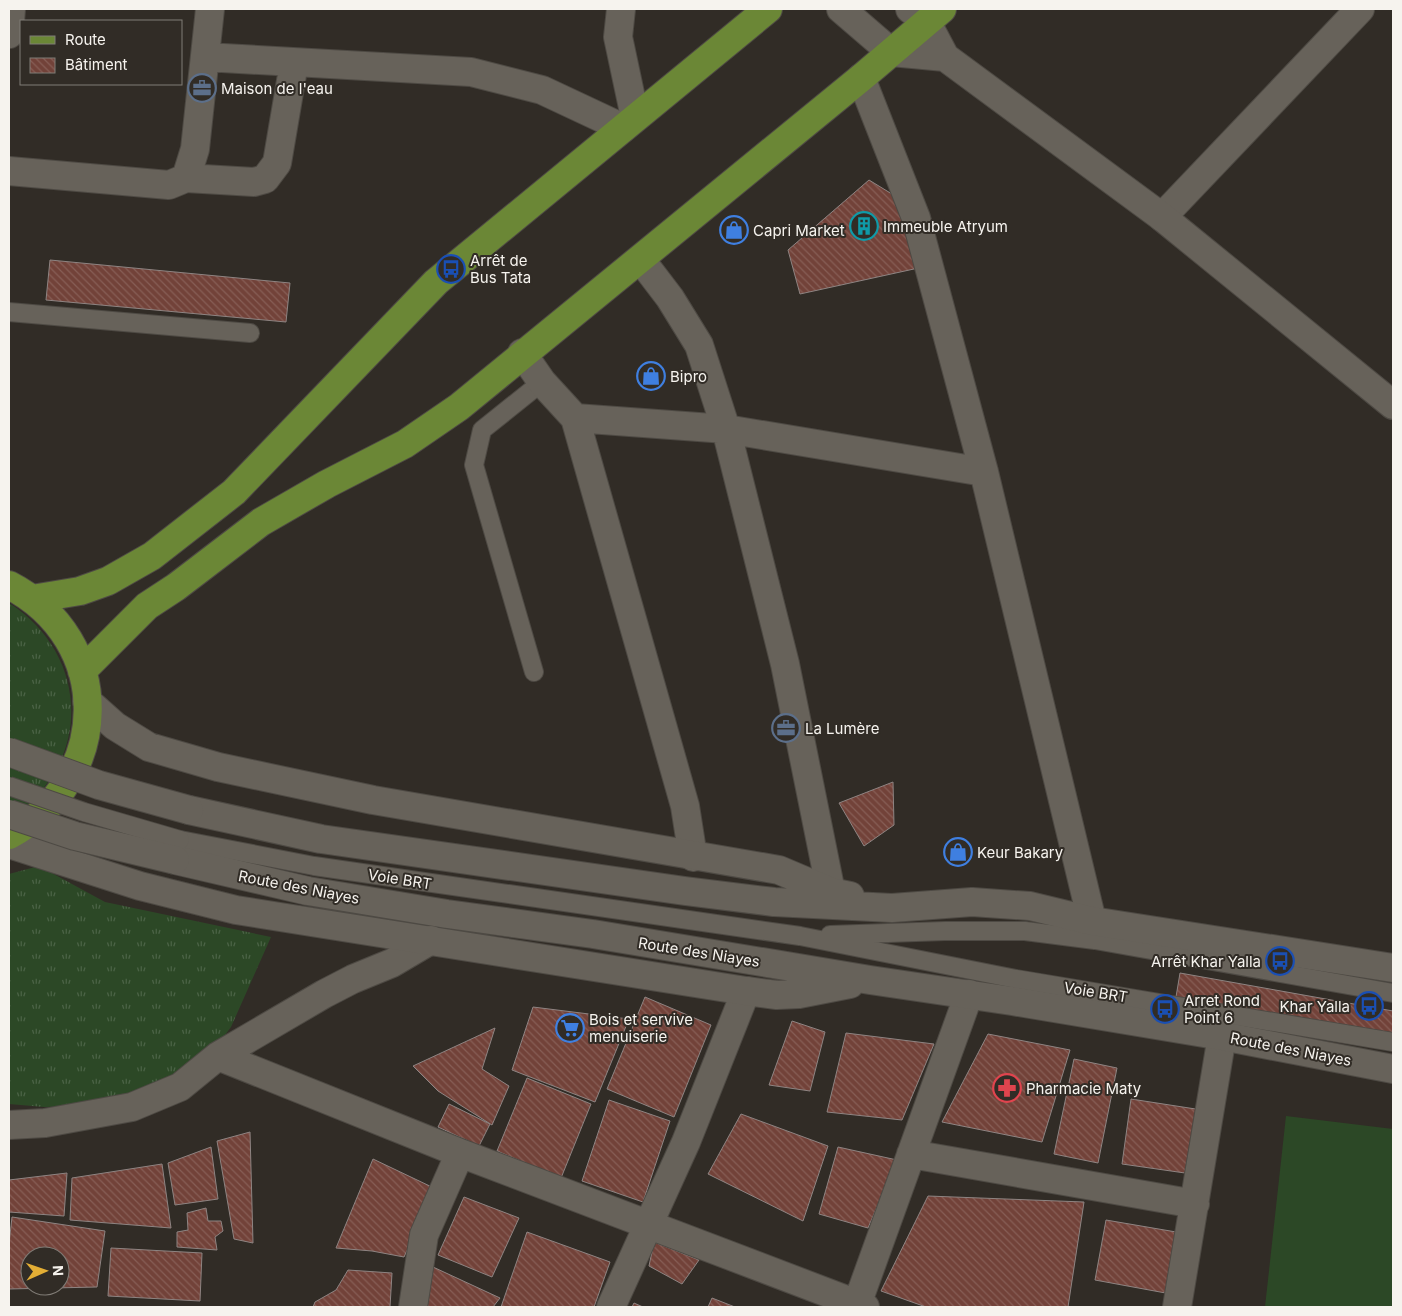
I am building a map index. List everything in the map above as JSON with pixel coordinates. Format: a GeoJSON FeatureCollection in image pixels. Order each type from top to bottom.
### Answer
{"type":"FeatureCollection","features":[{"type":"Feature","properties":{"kind":"main road"},"geometry":{"type":"LineString","coordinates":[[17,586],[80,591],[108,581],[152,556],[234,492],[436,282],[768,9]]}},
{"type":"Feature","properties":{"kind":"main road"},"geometry":{"type":"LineString","coordinates":[[82,671],[147,606],[176,587],[261,522],[327,484],[405,444],[458,407],[861,78],[891,52],[926,13]]}},
{"type":"Feature","properties":{"kind":"main road"},"geometry":{"type":"LineString","coordinates":[[9,835],[27,826],[46,810],[70,778],[84,743],[87,728],[87,701],[82,671],[70,642],[61,628],[17,586]]}},
{"type":"Feature","properties":{"kind":"street"},"geometry":{"type":"LineString","coordinates":[[186,178],[195,149],[210,9]]}},
{"type":"Feature","properties":{"kind":"street"},"geometry":{"type":"LineString","coordinates":[[205,57],[471,72],[542,90],[629,123],[618,37],[621,9]]}},
{"type":"Feature","properties":{"kind":"street"},"geometry":{"type":"LineString","coordinates":[[841,9],[891,52],[945,57]]}},
{"type":"Feature","properties":{"kind":"street"},"geometry":{"type":"LineString","coordinates":[[1162,216],[1360,9]]}},
{"type":"Feature","properties":{"kind":"street"},"geometry":{"type":"LineString","coordinates":[[926,13],[945,57],[1162,216],[1393,405]]}},
{"type":"Feature","properties":{"kind":"street"},"geometry":{"type":"LineString","coordinates":[[9,171],[169,185],[186,178],[254,182],[265,179],[277,163],[294,63]]}},
{"type":"Feature","properties":{"kind":"street"},"geometry":{"type":"LineString","coordinates":[[861,78],[916,218],[984,472],[1092,921]]}},
{"type":"Feature","properties":{"kind":"street"},"geometry":{"type":"LineString","coordinates":[[640,260],[670,298],[699,345],[726,430],[786,664],[831,892]]}},
{"type":"Feature","properties":{"kind":"street"},"geometry":{"type":"LineString","coordinates":[[522,353],[542,382],[575,418],[685,806],[693,857]]}},
{"type":"Feature","properties":{"kind":"street"},"geometry":{"type":"LineString","coordinates":[[575,418],[726,430],[984,472]]}},
{"type":"Feature","properties":{"kind":"street"},"geometry":{"type":"LineString","coordinates":[[87,701],[115,726],[149,747],[218,766],[373,800],[693,857],[779,870],[831,892],[892,908]]}},
{"type":"Feature","properties":{"kind":"street"},"geometry":{"type":"LineString","coordinates":[[9,752],[99,785],[189,810],[322,839],[460,861],[774,902],[892,908],[972,902],[1030,906],[1092,921],[1393,973]]}},
{"type":"Feature","properties":{"kind":"street","name":"Route des Niayes"},"geometry":{"type":"LineString","coordinates":[[9,814],[75,836],[177,850],[308,891],[969,994],[1222,1036],[1393,1069]]}},
{"type":"Feature","properties":{"kind":"street"},"geometry":{"type":"LineString","coordinates":[[9,844],[140,886],[236,910],[746,991],[777,995],[799,994],[870,980]]}},
{"type":"Feature","properties":{"kind":"street"},"geometry":{"type":"LineString","coordinates":[[9,1125],[45,1123],[132,1106],[180,1087],[218,1056],[324,994],[353,979],[392,963],[431,940]]}},
{"type":"Feature","properties":{"kind":"street"},"geometry":{"type":"LineString","coordinates":[[611,1307],[686,1142],[746,991]]}},
{"type":"Feature","properties":{"kind":"street"},"geometry":{"type":"LineString","coordinates":[[218,1056],[460,1153],[859,1306],[969,994]]}},
{"type":"Feature","properties":{"kind":"street"},"geometry":{"type":"LineString","coordinates":[[1177,1307],[1222,1036]]}},
{"type":"Feature","properties":{"kind":"street"},"geometry":{"type":"LineString","coordinates":[[413,1307],[424,1234],[460,1153]]}},
{"type":"Feature","properties":{"kind":"street"},"geometry":{"type":"LineString","coordinates":[[911,1154],[1195,1204]]}},
{"type":"Feature","properties":{"kind":"lane"},"geometry":{"type":"LineString","coordinates":[[9,312],[250,333]]}},
{"type":"Feature","properties":{"kind":"lane"},"geometry":{"type":"LineString","coordinates":[[534,672],[474,465],[482,430],[542,382]]}},
{"type":"Feature","properties":{"kind":"lane","name":"Voie BRT"},"geometry":{"type":"LineString","coordinates":[[9,786],[84,812],[177,850],[314,866],[800,936],[1016,979],[1393,1042]]}},
{"type":"Feature","properties":{"kind":"lane","name":"Voie BRT"},"geometry":{"type":"LineString","coordinates":[[800,936],[945,931],[1025,932],[1393,973]]}},
{"type":"Feature","properties":{"kind":"green space"},"geometry":{"type":"Polygon","coordinates":[[[9,603],[36,625],[55,651],[67,680],[71,710],[68,741],[56,770],[36,796],[9,818],[9,603]]]}},
{"type":"Feature","properties":{"kind":"green space"},"geometry":{"type":"Polygon","coordinates":[[[39,866],[105,902],[271,937],[231,1027],[206,1060],[183,1080],[87,1106],[44,1107],[9,1104],[9,874],[39,866]]]}},
{"type":"Feature","properties":{"kind":"green space"},"geometry":{"type":"Polygon","coordinates":[[[1286,1116],[1393,1129],[1393,1307],[1265,1307],[1286,1116]]]}},
{"type":"Feature","properties":{"kind":"building","name":"Immeuble Atryum"},"geometry":{"type":"Polygon","coordinates":[[[869,180],[905,202],[923,267],[800,294],[788,250],[869,180]]]}},
{"type":"Feature","properties":{"kind":"building"},"geometry":{"type":"Polygon","coordinates":[[[50,260],[290,283],[286,322],[46,300],[50,260]]]}},
{"type":"Feature","properties":{"kind":"building"},"geometry":{"type":"Polygon","coordinates":[[[893,782],[894,825],[864,846],[839,803],[893,782]]]}},
{"type":"Feature","properties":{"kind":"building"},"geometry":{"type":"Polygon","coordinates":[[[1180,973],[1393,1011],[1393,1036],[1176,997],[1180,973]]]}},
{"type":"Feature","properties":{"kind":"building"},"geometry":{"type":"Polygon","coordinates":[[[645,997],[711,1025],[674,1117],[607,1089],[645,997]]]}},
{"type":"Feature","properties":{"kind":"building"},"geometry":{"type":"Polygon","coordinates":[[[533,1007],[629,1019],[595,1102],[512,1070],[533,1007]]]}},
{"type":"Feature","properties":{"kind":"building"},"geometry":{"type":"Polygon","coordinates":[[[792,1021],[825,1032],[810,1091],[769,1085],[792,1021]]]}},
{"type":"Feature","properties":{"kind":"building"},"geometry":{"type":"Polygon","coordinates":[[[495,1028],[482,1069],[509,1086],[492,1125],[438,1091],[413,1066],[495,1028]]]}},
{"type":"Feature","properties":{"kind":"building"},"geometry":{"type":"Polygon","coordinates":[[[846,1033],[934,1044],[902,1120],[827,1112],[846,1033]]]}},
{"type":"Feature","properties":{"kind":"building"},"geometry":{"type":"Polygon","coordinates":[[[988,1034],[1070,1050],[1042,1142],[942,1122],[988,1034]]]}},
{"type":"Feature","properties":{"kind":"building"},"geometry":{"type":"Polygon","coordinates":[[[1074,1059],[1117,1068],[1098,1163],[1054,1154],[1074,1059]]]}},
{"type":"Feature","properties":{"kind":"building"},"geometry":{"type":"Polygon","coordinates":[[[527,1078],[591,1104],[561,1178],[497,1151],[527,1078]]]}},
{"type":"Feature","properties":{"kind":"building"},"geometry":{"type":"Polygon","coordinates":[[[1131,1099],[1202,1110],[1192,1174],[1122,1164],[1131,1099]]]}},
{"type":"Feature","properties":{"kind":"building"},"geometry":{"type":"Polygon","coordinates":[[[609,1100],[670,1121],[643,1202],[582,1181],[609,1100]]]}},
{"type":"Feature","properties":{"kind":"building"},"geometry":{"type":"Polygon","coordinates":[[[449,1104],[490,1124],[479,1146],[438,1127],[449,1104]]]}},
{"type":"Feature","properties":{"kind":"building"},"geometry":{"type":"Polygon","coordinates":[[[741,1114],[828,1146],[803,1221],[708,1174],[741,1114]]]}},
{"type":"Feature","properties":{"kind":"building"},"geometry":{"type":"Polygon","coordinates":[[[250,1132],[253,1243],[234,1239],[217,1141],[250,1132]]]}},
{"type":"Feature","properties":{"kind":"building"},"geometry":{"type":"Polygon","coordinates":[[[211,1147],[218,1199],[175,1205],[168,1163],[211,1147]]]}},
{"type":"Feature","properties":{"kind":"building"},"geometry":{"type":"Polygon","coordinates":[[[838,1147],[897,1160],[868,1228],[819,1214],[838,1147]]]}},
{"type":"Feature","properties":{"kind":"building"},"geometry":{"type":"Polygon","coordinates":[[[373,1159],[436,1189],[404,1257],[372,1251],[336,1248],[373,1159]]]}},
{"type":"Feature","properties":{"kind":"building"},"geometry":{"type":"Polygon","coordinates":[[[162,1164],[171,1228],[70,1220],[72,1178],[162,1164]]]}},
{"type":"Feature","properties":{"kind":"building"},"geometry":{"type":"Polygon","coordinates":[[[67,1173],[64,1216],[9,1212],[9,1180],[67,1173]]]}},
{"type":"Feature","properties":{"kind":"building"},"geometry":{"type":"Polygon","coordinates":[[[928,1196],[1084,1202],[1068,1307],[926,1307],[881,1291],[928,1196]]]}},
{"type":"Feature","properties":{"kind":"building"},"geometry":{"type":"Polygon","coordinates":[[[464,1197],[519,1218],[492,1277],[438,1255],[464,1197]]]}},
{"type":"Feature","properties":{"kind":"building"},"geometry":{"type":"Polygon","coordinates":[[[206,1208],[208,1221],[221,1221],[223,1231],[215,1237],[217,1250],[177,1247],[177,1232],[188,1230],[187,1213],[206,1208]]]}},
{"type":"Feature","properties":{"kind":"building"},"geometry":{"type":"Polygon","coordinates":[[[12,1217],[105,1231],[97,1287],[70,1288],[70,1246],[20,1246],[20,1289],[9,1289],[9,1244],[12,1217]]]}},
{"type":"Feature","properties":{"kind":"building"},"geometry":{"type":"Polygon","coordinates":[[[1106,1220],[1182,1233],[1171,1294],[1095,1280],[1106,1220]]]}},
{"type":"Feature","properties":{"kind":"building"},"geometry":{"type":"Polygon","coordinates":[[[527,1232],[610,1262],[594,1307],[501,1307],[527,1232]]]}},
{"type":"Feature","properties":{"kind":"building"},"geometry":{"type":"Polygon","coordinates":[[[654,1242],[699,1260],[682,1284],[649,1266],[654,1242]]]}},
{"type":"Feature","properties":{"kind":"building"},"geometry":{"type":"Polygon","coordinates":[[[111,1248],[202,1253],[200,1301],[108,1296],[111,1248]]]}},
{"type":"Feature","properties":{"kind":"building"},"geometry":{"type":"Polygon","coordinates":[[[433,1267],[500,1298],[493,1307],[427,1307],[433,1267]]]}},
{"type":"Feature","properties":{"kind":"building"},"geometry":{"type":"Polygon","coordinates":[[[348,1270],[392,1273],[390,1307],[313,1307],[315,1302],[336,1290],[348,1270]]]}},
{"type":"Feature","properties":{"kind":"building"},"geometry":{"type":"Polygon","coordinates":[[[712,1298],[735,1307],[708,1307],[712,1298]]]}},
{"type":"Feature","properties":{"kind":"building"},"geometry":{"type":"Polygon","coordinates":[[[634,1303],[643,1307],[632,1307],[634,1303]]]}},
{"type":"Feature","properties":{"kind":"place","name":"Maison de l'eau"},"geometry":{"type":"Point","coordinates":[202,88]}},
{"type":"Feature","properties":{"kind":"place","name":"Immeuble Atryum"},"geometry":{"type":"Point","coordinates":[864,226]}},
{"type":"Feature","properties":{"kind":"place","name":"Capri Market"},"geometry":{"type":"Point","coordinates":[734,230]}},
{"type":"Feature","properties":{"kind":"place","name":"Arrêt de Bus Tata"},"geometry":{"type":"Point","coordinates":[451,269]}},
{"type":"Feature","properties":{"kind":"place","name":"Bipro"},"geometry":{"type":"Point","coordinates":[651,376]}},
{"type":"Feature","properties":{"kind":"place","name":"La Lumère"},"geometry":{"type":"Point","coordinates":[786,728]}},
{"type":"Feature","properties":{"kind":"place","name":"Keur Bakary"},"geometry":{"type":"Point","coordinates":[958,852]}},
{"type":"Feature","properties":{"kind":"place","name":"Arrêt Khar Yalla"},"geometry":{"type":"Point","coordinates":[1280,961]}},
{"type":"Feature","properties":{"kind":"place","name":"Khar Yalla"},"geometry":{"type":"Point","coordinates":[1369,1006]}},
{"type":"Feature","properties":{"kind":"place","name":"Arret Rond Point 6"},"geometry":{"type":"Point","coordinates":[1165,1009]}},
{"type":"Feature","properties":{"kind":"place","name":"Bois et servive menuiserie"},"geometry":{"type":"Point","coordinates":[570,1028]}},
{"type":"Feature","properties":{"kind":"place","name":"Pharmacie Maty"},"geometry":{"type":"Point","coordinates":[1007,1088]}}]}
